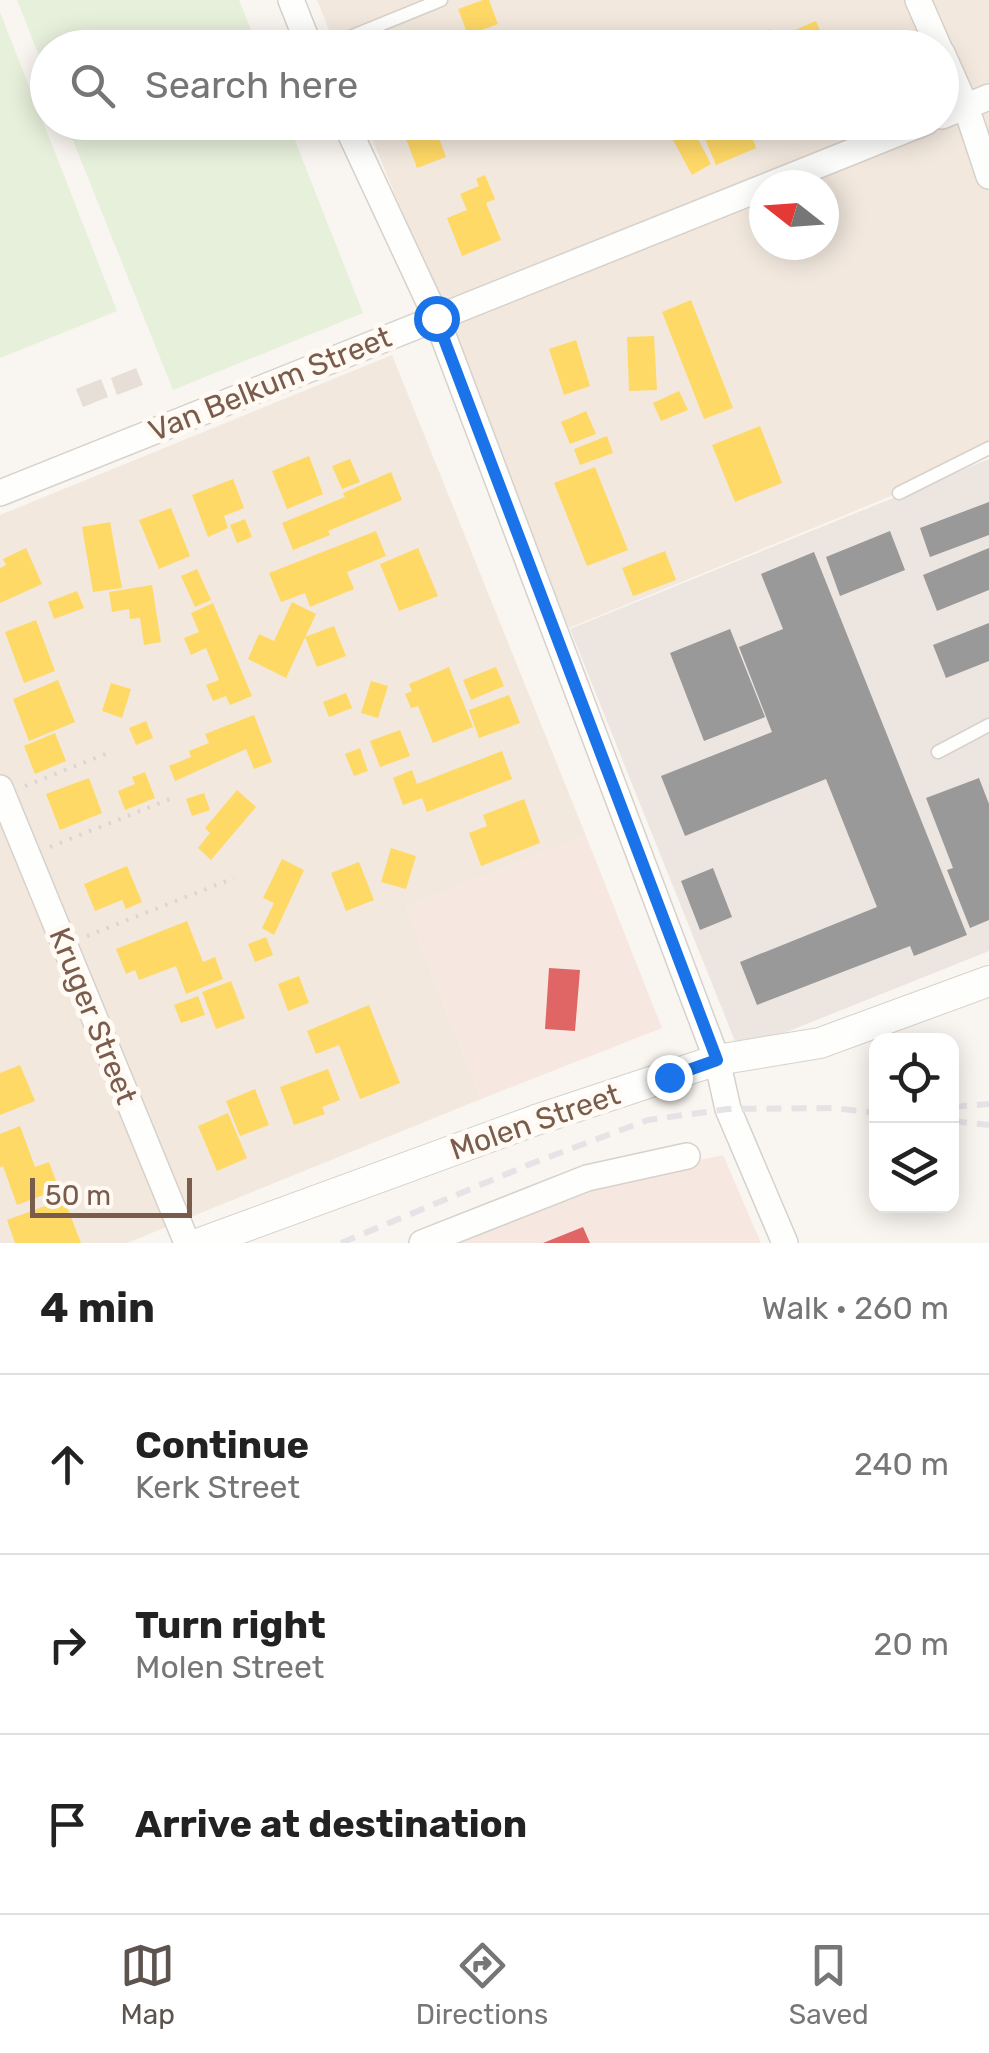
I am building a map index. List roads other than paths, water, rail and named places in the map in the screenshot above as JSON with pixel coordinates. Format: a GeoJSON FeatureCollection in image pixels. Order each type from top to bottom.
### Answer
{"type":"FeatureCollection","features":[{"type":"Feature","properties":{"kind":"street"},"geometry":{"type":"LineString","coordinates":[[290,0],[302,30]]}},
{"type":"Feature","properties":{"kind":"street"},"geometry":{"type":"LineString","coordinates":[[918,0],[931,30]]}},
{"type":"Feature","properties":{"kind":"street"},"geometry":{"type":"LineString","coordinates":[[965,107],[989,176]]}},
{"type":"Feature","properties":{"kind":"street"},"geometry":{"type":"LineString","coordinates":[[353,140],[436,318],[717,1060],[728,1109],[785,1243]]}},
{"type":"Feature","properties":{"kind":"street","name":"Van Belkum Street"},"geometry":{"type":"LineString","coordinates":[[806,170],[881,140]]}},
{"type":"Feature","properties":{"kind":"street","name":"Van Belkum Street"},"geometry":{"type":"LineString","coordinates":[[0,494],[749,193]]}},
{"type":"Feature","properties":{"kind":"street","name":"Kruger Street"},"geometry":{"type":"LineString","coordinates":[[1,792],[187,1243]]}},
{"type":"Feature","properties":{"kind":"street","name":"Molen Street"},"geometry":{"type":"LineString","coordinates":[[200,1243],[536,1120],[717,1060],[820,1044],[989,981]]}},
{"type":"Feature","properties":{"kind":"street"},"geometry":{"type":"LineString","coordinates":[[422,1243],[587,1178],[686,1156]]}},
{"type":"Feature","properties":{"kind":"lane"},"geometry":{"type":"LineString","coordinates":[[367,30],[441,0]]}},
{"type":"Feature","properties":{"kind":"lane"},"geometry":{"type":"LineString","coordinates":[[899,493],[989,448]]}},
{"type":"Feature","properties":{"kind":"lane"},"geometry":{"type":"LineString","coordinates":[[938,752],[989,725]]}},
{"type":"Feature","properties":{"kind":"railway"},"geometry":{"type":"LineString","coordinates":[[959,1106],[989,1104]]}},
{"type":"Feature","properties":{"kind":"railway"},"geometry":{"type":"LineString","coordinates":[[341,1243],[648,1120],[728,1109],[834,1108],[869,1112]]}},
{"type":"Feature","properties":{"kind":"railway"},"geometry":{"type":"LineString","coordinates":[[959,1122],[989,1125]]}}]}
